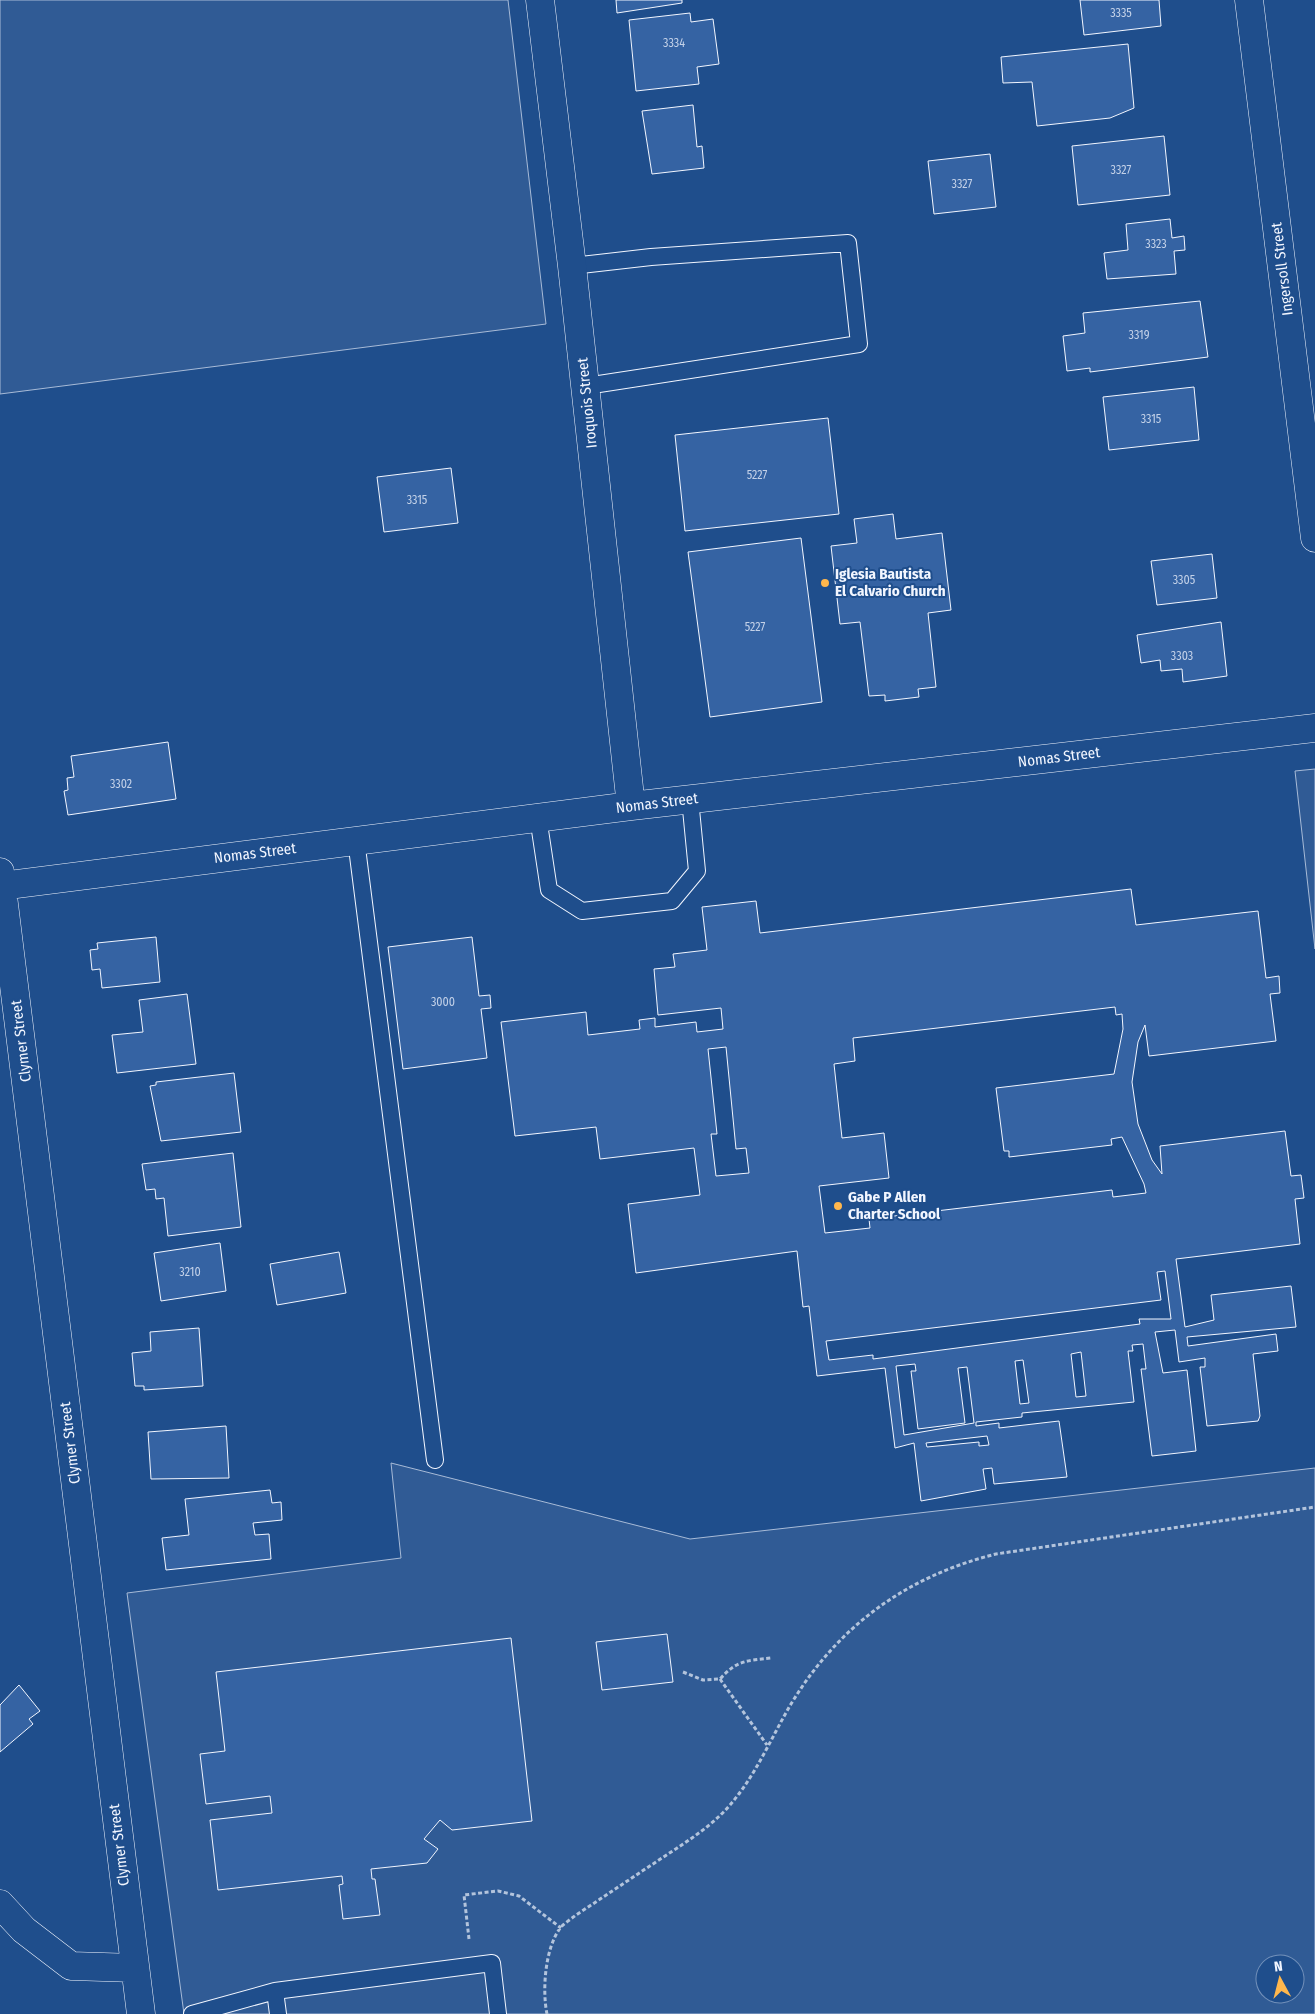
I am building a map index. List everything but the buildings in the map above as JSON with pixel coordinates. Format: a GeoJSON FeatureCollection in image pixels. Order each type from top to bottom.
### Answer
{"type":"FeatureCollection","features":[{"type":"Feature","properties":{"kind":"street","name":"Iroquois Street"},"geometry":{"type":"LineString","coordinates":[[540,0],[586,386],[632,806]]}},
{"type":"Feature","properties":{"kind":"street","name":"Ingersoll Street"},"geometry":{"type":"LineString","coordinates":[[1249,0],[1315,538]]}},
{"type":"Feature","properties":{"kind":"street","name":"Nomas Street"},"geometry":{"type":"LineString","coordinates":[[1,881],[690,799],[1315,728]]}},
{"type":"Feature","properties":{"kind":"street","name":"Clymer Street"},"geometry":{"type":"LineString","coordinates":[[1,881],[141,2014]]}},
{"type":"Feature","properties":{"kind":"street"},"geometry":{"type":"LineString","coordinates":[[0,1904],[24,1930],[71,1966],[134,1968]]}},
{"type":"Feature","properties":{"kind":"lane"},"geometry":{"type":"LineString","coordinates":[[572,266],[651,257],[848,243],[859,344],[586,386]]}},
{"type":"Feature","properties":{"kind":"lane"},"geometry":{"type":"LineString","coordinates":[[538,817],[549,890],[582,911],[672,901],[697,871],[690,799]]}},
{"type":"Feature","properties":{"kind":"lane"},"geometry":{"type":"LineString","coordinates":[[356,840],[435,1460]]}},
{"type":"Feature","properties":{"kind":"lane"},"geometry":{"type":"LineString","coordinates":[[192,2014],[275,1991],[492,1963],[498,2014]]}},
{"type":"Feature","properties":{"kind":"lane"},"geometry":{"type":"LineString","coordinates":[[275,1991],[278,2014]]}},
{"type":"Feature","properties":{"kind":"path"},"geometry":{"type":"LineString","coordinates":[[547,2014],[544,2002],[546,1970],[551,1948],[561,1928],[576,1915],[703,1831],[730,1806],[746,1785],[792,1702],[818,1664],[840,1638],[872,1611],[951,1567],[996,1554],[1315,1507]]}},
{"type":"Feature","properties":{"kind":"path"},"geometry":{"type":"LineString","coordinates":[[683,1672],[703,1680],[720,1679],[730,1667],[745,1661],[771,1658]]}},
{"type":"Feature","properties":{"kind":"path"},"geometry":{"type":"LineString","coordinates":[[720,1679],[767,1745]]}},
{"type":"Feature","properties":{"kind":"path"},"geometry":{"type":"LineString","coordinates":[[472,1966],[464,1895],[498,1891],[519,1896],[561,1928]]}},
{"type":"Feature","properties":{"kind":"shaded area"},"geometry":{"type":"Polygon","coordinates":[[[0,0],[508,0],[546,324],[0,394],[0,0]]]}},
{"type":"Feature","properties":{"kind":"shaded area"},"geometry":{"type":"Polygon","coordinates":[[[1315,769],[1315,949],[1295,771],[1315,769]]]}},
{"type":"Feature","properties":{"kind":"shaded area"},"geometry":{"type":"Polygon","coordinates":[[[391,1463],[690,1539],[1315,1468],[1315,2014],[184,2014],[127,1593],[401,1558],[391,1463]]]}},
{"type":"Feature","properties":{"kind":"place","name":"Iglesia Bautista El Calvario Church"},"geometry":{"type":"Point","coordinates":[825,583]}},
{"type":"Feature","properties":{"kind":"place","name":"Gabe P Allen Charter School"},"geometry":{"type":"Point","coordinates":[838,1206]}}]}
